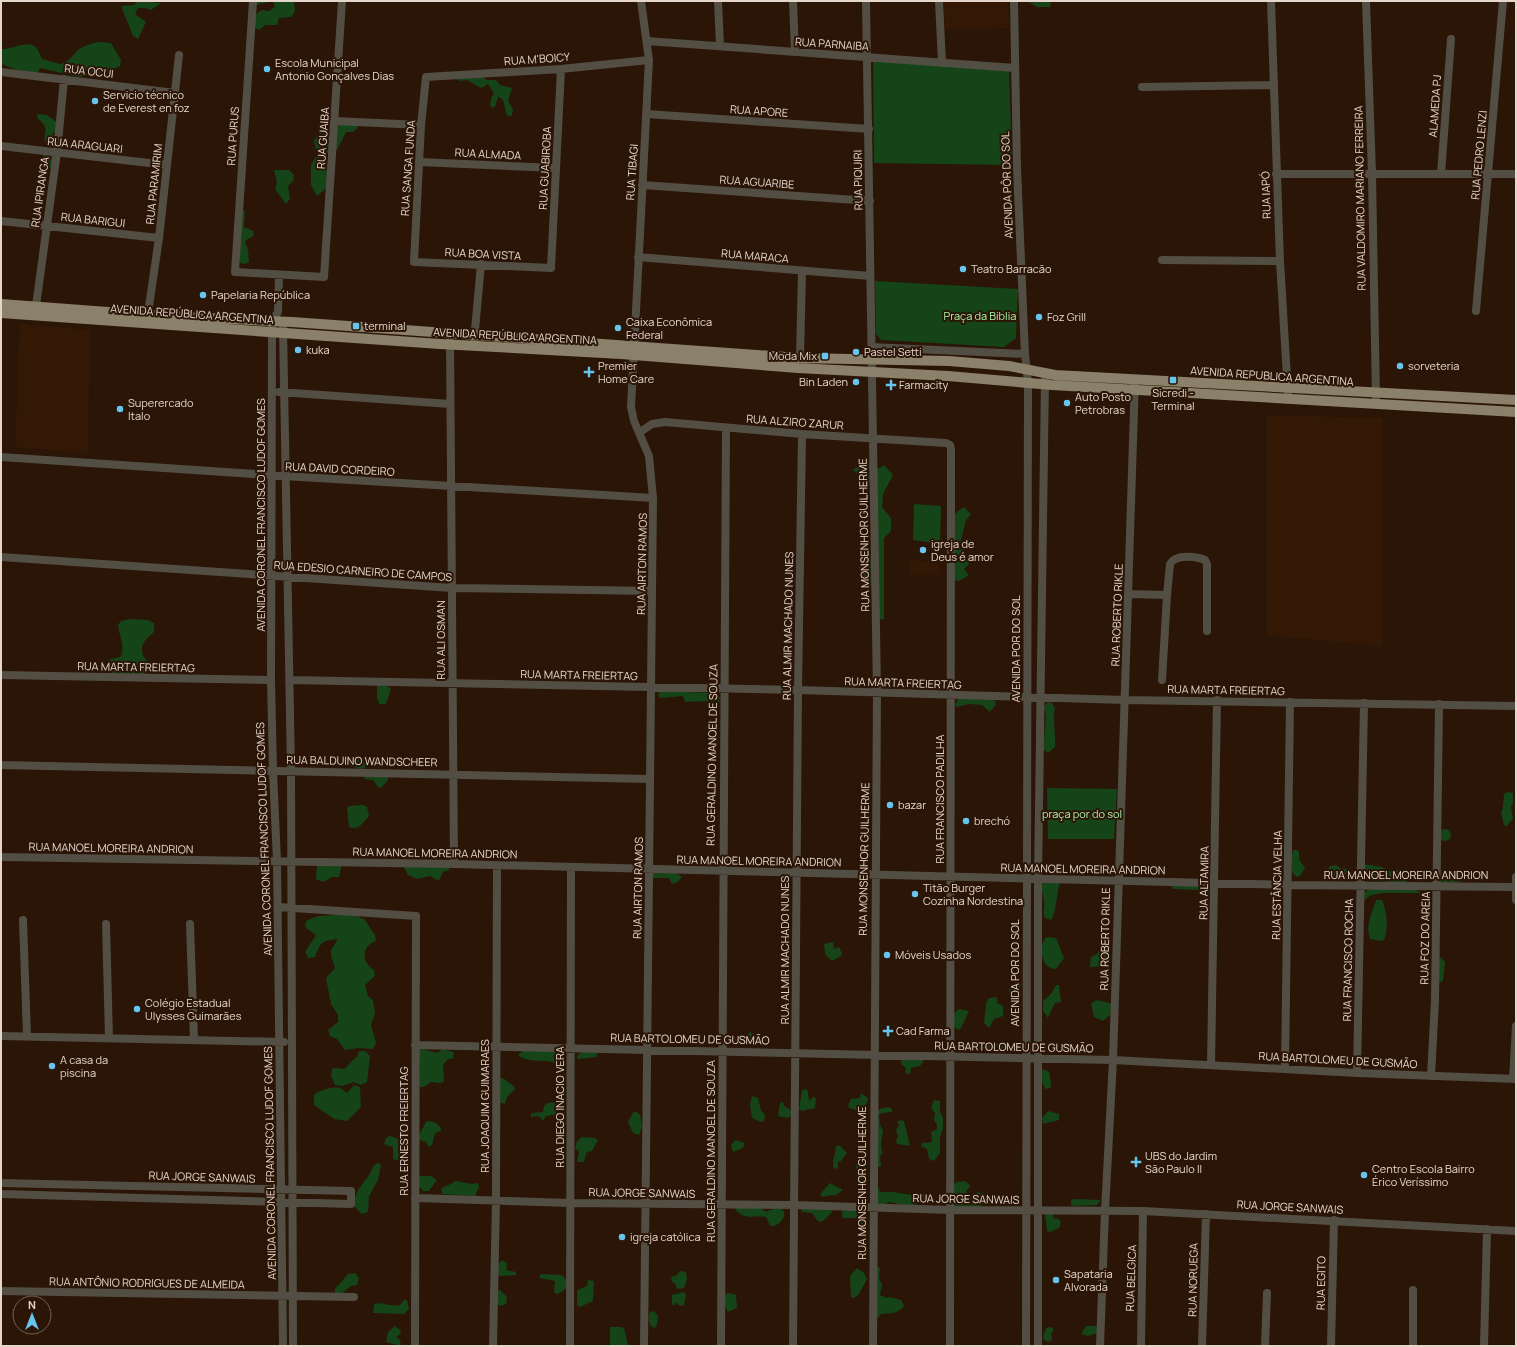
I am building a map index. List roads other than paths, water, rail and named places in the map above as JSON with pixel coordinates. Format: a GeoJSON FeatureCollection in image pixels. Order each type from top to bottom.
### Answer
{"type":"FeatureCollection","features":[{"type":"Feature","properties":{"kind":"main road","name":"AVENIDA REPÚBLICA ARGENTINA"},"geometry":{"type":"LineString","coordinates":[[1,304],[35,311]]}},
{"type":"Feature","properties":{"kind":"main road","name":"AVENIDA REPÚBLICA ARGENTINA"},"geometry":{"type":"LineString","coordinates":[[1,312],[35,311],[147,318],[279,321],[450,334],[474,341]]}},
{"type":"Feature","properties":{"kind":"main road","name":"AVENIDA REPÚBLICA ARGENTINA"},"geometry":{"type":"LineString","coordinates":[[147,318],[272,331],[279,321]]}},
{"type":"Feature","properties":{"kind":"main road","name":"AVENIDA REPÚBLICA ARGENTINA"},"geometry":{"type":"LineString","coordinates":[[279,321],[450,344],[474,341],[800,358],[871,358],[949,361],[1027,368]]}},
{"type":"Feature","properties":{"kind":"main road","name":"AVENIDA REPÚBLICA ARGENTINA"},"geometry":{"type":"LineString","coordinates":[[633,350],[798,368],[948,376],[1028,384]]}},
{"type":"Feature","properties":{"kind":"main road","name":"AVENIDA REPUBLICA ARGENTINA"},"geometry":{"type":"LineString","coordinates":[[1027,368],[1044,374],[1134,384],[1376,399],[1516,412]]}},
{"type":"Feature","properties":{"kind":"main road","name":"AVENIDA REPUBLICA ARGENTINA"},"geometry":{"type":"LineString","coordinates":[[1028,384],[1134,384]]}},
{"type":"Feature","properties":{"kind":"main road","name":"AVENIDA REPUBLICA ARGENTINA"},"geometry":{"type":"LineString","coordinates":[[1376,399],[1516,400]]}},
{"type":"Feature","properties":{"kind":"street","name":"RUA PURUS"},"geometry":{"type":"LineString","coordinates":[[253,1],[235,272],[279,275]]}},
{"type":"Feature","properties":{"kind":"street","name":"RUA GUAIBA"},"geometry":{"type":"LineString","coordinates":[[279,275],[324,277],[342,1]]}},
{"type":"Feature","properties":{"kind":"street","name":"RUA TIBAGI"},"geometry":{"type":"LineString","coordinates":[[640,432],[634,421],[631,407],[649,60],[641,1]]}},
{"type":"Feature","properties":{"kind":"street"},"geometry":{"type":"LineString","coordinates":[[718,1],[720,46]]}},
{"type":"Feature","properties":{"kind":"street"},"geometry":{"type":"LineString","coordinates":[[793,1],[795,52]]}},
{"type":"Feature","properties":{"kind":"street","name":"RUA PIQUIRI"},"geometry":{"type":"LineString","coordinates":[[866,1],[872,371]]}},
{"type":"Feature","properties":{"kind":"street"},"geometry":{"type":"LineString","coordinates":[[939,1],[942,63]]}},
{"type":"Feature","properties":{"kind":"street","name":"AVENIDA PÔR DO SOL"},"geometry":{"type":"LineString","coordinates":[[1014,1],[1017,168],[1025,354],[1027,368]]}},
{"type":"Feature","properties":{"kind":"street","name":"RUA IAPÓ"},"geometry":{"type":"LineString","coordinates":[[1270,1],[1276,174],[1288,394]]}},
{"type":"Feature","properties":{"kind":"street","name":"RUA VALDOMIRO MARIANO FERREIRA"},"geometry":{"type":"LineString","coordinates":[[1366,1],[1372,174],[1376,399]]}},
{"type":"Feature","properties":{"kind":"street","name":"RUA PEDRO LENZI"},"geometry":{"type":"LineString","coordinates":[[1476,311],[1503,1]]}},
{"type":"Feature","properties":{"kind":"street","name":"ALAMEDA PJ"},"geometry":{"type":"LineString","coordinates":[[1441,174],[1451,39]]}},
{"type":"Feature","properties":{"kind":"street","name":"RUA PARNAIBA"},"geometry":{"type":"LineString","coordinates":[[647,41],[1015,68]]}},
{"type":"Feature","properties":{"kind":"street","name":"RUA PARAMIRIM"},"geometry":{"type":"LineString","coordinates":[[147,318],[159,238],[179,55]]}},
{"type":"Feature","properties":{"kind":"street","name":"RUA M'BOICY"},"geometry":{"type":"LineString","coordinates":[[426,76],[561,69],[649,60]]}},
{"type":"Feature","properties":{"kind":"street","name":"RUA GUABIROBA"},"geometry":{"type":"LineString","coordinates":[[551,268],[561,69]]}},
{"type":"Feature","properties":{"kind":"street","name":"RUA OCUI"},"geometry":{"type":"LineString","coordinates":[[1,72],[175,93]]}},
{"type":"Feature","properties":{"kind":"street","name":"RUA SANGA FUNDA"},"geometry":{"type":"LineString","coordinates":[[414,262],[421,125],[426,76]]}},
{"type":"Feature","properties":{"kind":"street","name":"RUA IPIRANGA"},"geometry":{"type":"LineString","coordinates":[[35,311],[57,152],[64,79]]}},
{"type":"Feature","properties":{"kind":"street"},"geometry":{"type":"LineString","coordinates":[[1142,87],[1273,85]]}},
{"type":"Feature","properties":{"kind":"street","name":"RUA APORE"},"geometry":{"type":"LineString","coordinates":[[647,114],[869,129]]}},
{"type":"Feature","properties":{"kind":"street"},"geometry":{"type":"LineString","coordinates":[[335,121],[421,125]]}},
{"type":"Feature","properties":{"kind":"street","name":"RUA ARAGUARI"},"geometry":{"type":"LineString","coordinates":[[1,146],[167,165]]}},
{"type":"Feature","properties":{"kind":"street","name":"RUA ALMADA"},"geometry":{"type":"LineString","coordinates":[[419,162],[556,168]]}},
{"type":"Feature","properties":{"kind":"street"},"geometry":{"type":"LineString","coordinates":[[1276,174],[1516,174]]}},
{"type":"Feature","properties":{"kind":"street","name":"RUA AGUARIBE"},"geometry":{"type":"LineString","coordinates":[[642,185],[870,201]]}},
{"type":"Feature","properties":{"kind":"street","name":"RUA BARIGUI"},"geometry":{"type":"LineString","coordinates":[[1,221],[159,238]]}},
{"type":"Feature","properties":{"kind":"street","name":"RUA MARACA"},"geometry":{"type":"LineString","coordinates":[[638,257],[870,276]]}},
{"type":"Feature","properties":{"kind":"street"},"geometry":{"type":"LineString","coordinates":[[1162,260],[1280,261]]}},
{"type":"Feature","properties":{"kind":"street","name":"RUA BOA VISTA"},"geometry":{"type":"LineString","coordinates":[[414,262],[551,268]]}},
{"type":"Feature","properties":{"kind":"street"},"geometry":{"type":"LineString","coordinates":[[474,341],[481,264]]}},
{"type":"Feature","properties":{"kind":"street"},"geometry":{"type":"LineString","coordinates":[[800,358],[802,271]]}},
{"type":"Feature","properties":{"kind":"street","name":"AVENIDA CORONEL FRANCISCO LUDOF GOMES"},"geometry":{"type":"LineString","coordinates":[[279,275],[291,770],[290,1042],[293,1346]]}},
{"type":"Feature","properties":{"kind":"street","name":"AVENIDA CORONEL FRANCISCO LUDOF GOMES"},"geometry":{"type":"LineString","coordinates":[[272,331],[271,680],[278,906],[283,1346]]}},
{"type":"Feature","properties":{"kind":"street","name":"RUA ALI OSMAN"},"geometry":{"type":"LineString","coordinates":[[450,334],[454,864]]}},
{"type":"Feature","properties":{"kind":"street"},"geometry":{"type":"LineString","coordinates":[[871,347],[1025,354]]}},
{"type":"Feature","properties":{"kind":"street","name":"AVENIDA POR DO SOL"},"geometry":{"type":"LineString","coordinates":[[1026,1346],[1027,368]]}},
{"type":"Feature","properties":{"kind":"street","name":"RUA MONSENHOR GUILHERME"},"geometry":{"type":"LineString","coordinates":[[872,371],[877,692],[873,1346]]}},
{"type":"Feature","properties":{"kind":"street","name":"AVENIDA POR DO SOL"},"geometry":{"type":"LineString","coordinates":[[1038,1346],[1038,879],[1044,374]]}},
{"type":"Feature","properties":{"kind":"street","name":"RUA ROBERTO RIKLE"},"geometry":{"type":"LineString","coordinates":[[1100,1346],[1113,1060],[1129,594],[1134,384]]}},
{"type":"Feature","properties":{"kind":"street"},"geometry":{"type":"LineString","coordinates":[[272,391],[450,404]]}},
{"type":"Feature","properties":{"kind":"street","name":"RUA ALZIRO ZARUR"},"geometry":{"type":"LineString","coordinates":[[640,432],[652,424],[665,422],[802,434],[946,443],[950,445]]}},
{"type":"Feature","properties":{"kind":"street","name":"RUA GERALDINO MANOEL DE SOUZA"},"geometry":{"type":"LineString","coordinates":[[721,1346],[722,871],[726,428]]}},
{"type":"Feature","properties":{"kind":"street","name":"RUA AIRTON RAMOS"},"geometry":{"type":"LineString","coordinates":[[640,432],[650,456],[653,498],[644,1346]]}},
{"type":"Feature","properties":{"kind":"street","name":"RUA ALMIR MACHADO NUNES"},"geometry":{"type":"LineString","coordinates":[[793,1346],[798,690],[802,434]]}},
{"type":"Feature","properties":{"kind":"street","name":"RUA FRANCISCO PADILHA"},"geometry":{"type":"LineString","coordinates":[[950,445],[952,696],[950,1346]]}},
{"type":"Feature","properties":{"kind":"street","name":"RUA DAVID CORDEIRO"},"geometry":{"type":"LineString","coordinates":[[1,457],[272,476],[653,498]]}},
{"type":"Feature","properties":{"kind":"street","name":"RUA EDESIO CARNEIRO DE CAMPOS"},"geometry":{"type":"LineString","coordinates":[[1,558],[452,588],[652,591]]}},
{"type":"Feature","properties":{"kind":"street"},"geometry":{"type":"LineString","coordinates":[[1162,680],[1167,595],[1170,564],[1172,560],[1177,558],[1205,560],[1207,564],[1207,631]]}},
{"type":"Feature","properties":{"kind":"street"},"geometry":{"type":"LineString","coordinates":[[1129,594],[1167,595]]}},
{"type":"Feature","properties":{"kind":"street","name":"RUA MARTA FREIERTAG"},"geometry":{"type":"LineString","coordinates":[[1,675],[271,680]]}},
{"type":"Feature","properties":{"kind":"street","name":"RUA MARTA FREIERTAG"},"geometry":{"type":"LineString","coordinates":[[289,680],[724,688],[1027,698],[1516,706]]}},
{"type":"Feature","properties":{"kind":"street","name":"RUA ALTAMIRA"},"geometry":{"type":"LineString","coordinates":[[1211,1065],[1217,700]]}},
{"type":"Feature","properties":{"kind":"street","name":"RUA ESTÂNCIA VELHA"},"geometry":{"type":"LineString","coordinates":[[1285,1069],[1290,702]]}},
{"type":"Feature","properties":{"kind":"street","name":"RUA FRANCISCO ROCHA"},"geometry":{"type":"LineString","coordinates":[[1356,1073],[1364,703]]}},
{"type":"Feature","properties":{"kind":"street","name":"RUA FOZ DO AREIA"},"geometry":{"type":"LineString","coordinates":[[1431,1076],[1435,1000],[1439,704]]}},
{"type":"Feature","properties":{"kind":"street","name":"RUA BALDUINO WANDSCHEER"},"geometry":{"type":"LineString","coordinates":[[1,765],[650,778]]}},
{"type":"Feature","properties":{"kind":"street","name":"RUA MANOEL MOREIRA ANDRION"},"geometry":{"type":"LineString","coordinates":[[1,857],[454,864],[1288,885],[1516,887]]}},
{"type":"Feature","properties":{"kind":"street","name":"RUA JOAQUIM GUIMARAES"},"geometry":{"type":"LineString","coordinates":[[493,1346],[496,1200],[497,866]]}},
{"type":"Feature","properties":{"kind":"street","name":"RUA DIEGO INACIO VERA"},"geometry":{"type":"LineString","coordinates":[[570,1346],[571,868]]}},
{"type":"Feature","properties":{"kind":"street"},"geometry":{"type":"LineString","coordinates":[[1516,877],[1516,900]]}},
{"type":"Feature","properties":{"kind":"street"},"geometry":{"type":"LineString","coordinates":[[278,906],[290,907]]}},
{"type":"Feature","properties":{"kind":"street","name":"RUA ERNESTO FREIERTAG"},"geometry":{"type":"LineString","coordinates":[[290,907],[416,916],[415,1346]]}},
{"type":"Feature","properties":{"kind":"street"},"geometry":{"type":"LineString","coordinates":[[23,920],[27,1036]]}},
{"type":"Feature","properties":{"kind":"street"},"geometry":{"type":"LineString","coordinates":[[106,924],[109,1038]]}},
{"type":"Feature","properties":{"kind":"street"},"geometry":{"type":"LineString","coordinates":[[190,924],[194,1040]]}},
{"type":"Feature","properties":{"kind":"street"},"geometry":{"type":"LineString","coordinates":[[1515,1079],[1516,1026]]}},
{"type":"Feature","properties":{"kind":"street"},"geometry":{"type":"LineString","coordinates":[[1,1036],[290,1042]]}},
{"type":"Feature","properties":{"kind":"street","name":"RUA BARTOLOMEU DE GUSMÃO"},"geometry":{"type":"LineString","coordinates":[[415,1045],[1113,1060],[1356,1073],[1515,1079]]}},
{"type":"Feature","properties":{"kind":"street","name":"RUA JORGE SANWAIS"},"geometry":{"type":"LineString","coordinates":[[1,1183],[351,1191],[351,1204],[292,1201],[1,1194]]}},
{"type":"Feature","properties":{"kind":"street","name":"RUA JORGE SANWAIS"},"geometry":{"type":"LineString","coordinates":[[416,1198],[570,1203],[951,1210],[1143,1211],[1334,1220],[1516,1232]]}},
{"type":"Feature","properties":{"kind":"street","name":"RUA BELGICA"},"geometry":{"type":"LineString","coordinates":[[1141,1346],[1143,1211]]}},
{"type":"Feature","properties":{"kind":"street","name":"RUA NORUEGA"},"geometry":{"type":"LineString","coordinates":[[1202,1346],[1206,1214]]}},
{"type":"Feature","properties":{"kind":"street","name":"RUA EGITO"},"geometry":{"type":"LineString","coordinates":[[1331,1346],[1334,1220]]}},
{"type":"Feature","properties":{"kind":"street"},"geometry":{"type":"LineString","coordinates":[[1484,1346],[1488,1229]]}},
{"type":"Feature","properties":{"kind":"street"},"geometry":{"type":"LineString","coordinates":[[1413,1290],[1413,1346]]}},
{"type":"Feature","properties":{"kind":"street","name":"RUA ANTÔNIO RODRIGUES DE ALMEIDA"},"geometry":{"type":"LineString","coordinates":[[1,1291],[354,1297]]}},
{"type":"Feature","properties":{"kind":"street"},"geometry":{"type":"LineString","coordinates":[[1266,1346],[1267,1293]]}},
{"type":"Feature","properties":{"kind":"place","name":"Escola Municipal Antonio Gonçalves Dias"},"geometry":{"type":"Point","coordinates":[267,69]}},
{"type":"Feature","properties":{"kind":"place","name":"Servicio técnico de Everest en foz"},"geometry":{"type":"Point","coordinates":[95,101]}},
{"type":"Feature","properties":{"kind":"place","name":"Teatro Barracão"},"geometry":{"type":"Point","coordinates":[963,269]}},
{"type":"Feature","properties":{"kind":"place","name":"Papelaria República"},"geometry":{"type":"Point","coordinates":[203,295]}},
{"type":"Feature","properties":{"kind":"place","name":"Foz Grill"},"geometry":{"type":"Point","coordinates":[1039,317]}},
{"type":"Feature","properties":{"kind":"place","name":"terminal"},"geometry":{"type":"Point","coordinates":[356,326]}},
{"type":"Feature","properties":{"kind":"place","name":"Caixa Econômica Federal"},"geometry":{"type":"Point","coordinates":[618,328]}},
{"type":"Feature","properties":{"kind":"place","name":"kuka"},"geometry":{"type":"Point","coordinates":[298,350]}},
{"type":"Feature","properties":{"kind":"place","name":"Pastel Setti"},"geometry":{"type":"Point","coordinates":[856,352]}},
{"type":"Feature","properties":{"kind":"place","name":"Moda Mix"},"geometry":{"type":"Point","coordinates":[825,356]}},
{"type":"Feature","properties":{"kind":"place","name":"sorveteria"},"geometry":{"type":"Point","coordinates":[1400,366]}},
{"type":"Feature","properties":{"kind":"place","name":"Premier Home Care"},"geometry":{"type":"Point","coordinates":[589,372]}},
{"type":"Feature","properties":{"kind":"place","name":"Sicredi - Terminal"},"geometry":{"type":"Point","coordinates":[1173,380]}},
{"type":"Feature","properties":{"kind":"place","name":"Bin Laden"},"geometry":{"type":"Point","coordinates":[856,382]}},
{"type":"Feature","properties":{"kind":"place","name":"Farmacity"},"geometry":{"type":"Point","coordinates":[891,385]}},
{"type":"Feature","properties":{"kind":"place","name":"Auto Posto Petrobras"},"geometry":{"type":"Point","coordinates":[1067,403]}},
{"type":"Feature","properties":{"kind":"place","name":"Superercado Italo"},"geometry":{"type":"Point","coordinates":[120,409]}},
{"type":"Feature","properties":{"kind":"place","name":"igreja de Deus é amor"},"geometry":{"type":"Point","coordinates":[923,550]}},
{"type":"Feature","properties":{"kind":"place","name":"bazar"},"geometry":{"type":"Point","coordinates":[890,805]}},
{"type":"Feature","properties":{"kind":"place","name":"brechó"},"geometry":{"type":"Point","coordinates":[966,821]}},
{"type":"Feature","properties":{"kind":"place","name":"Titão Burger Cozinha Nordestina"},"geometry":{"type":"Point","coordinates":[915,894]}},
{"type":"Feature","properties":{"kind":"place","name":"Móveis Usados"},"geometry":{"type":"Point","coordinates":[887,955]}},
{"type":"Feature","properties":{"kind":"place","name":"Colégio Estadual Ulysses Guimarães"},"geometry":{"type":"Point","coordinates":[137,1009]}},
{"type":"Feature","properties":{"kind":"place","name":"Cad Farma"},"geometry":{"type":"Point","coordinates":[888,1031]}},
{"type":"Feature","properties":{"kind":"place","name":"A casa da piscina"},"geometry":{"type":"Point","coordinates":[52,1066]}},
{"type":"Feature","properties":{"kind":"place","name":"UBS do Jardim São Paulo II"},"geometry":{"type":"Point","coordinates":[1136,1162]}},
{"type":"Feature","properties":{"kind":"place","name":"Centro Escola Bairro Érico Veríssimo"},"geometry":{"type":"Point","coordinates":[1364,1175]}},
{"type":"Feature","properties":{"kind":"place","name":"igreja católica"},"geometry":{"type":"Point","coordinates":[622,1237]}},
{"type":"Feature","properties":{"kind":"place","name":"Sapataria Alvorada"},"geometry":{"type":"Point","coordinates":[1056,1280]}},
{"type":"Feature","properties":{"kind":"park label","name":"Praça da Biblia"},"geometry":{"type":"Point","coordinates":[980,316]}},
{"type":"Feature","properties":{"kind":"park label","name":"praça por do sol"},"geometry":{"type":"Point","coordinates":[1082,814]}}]}
